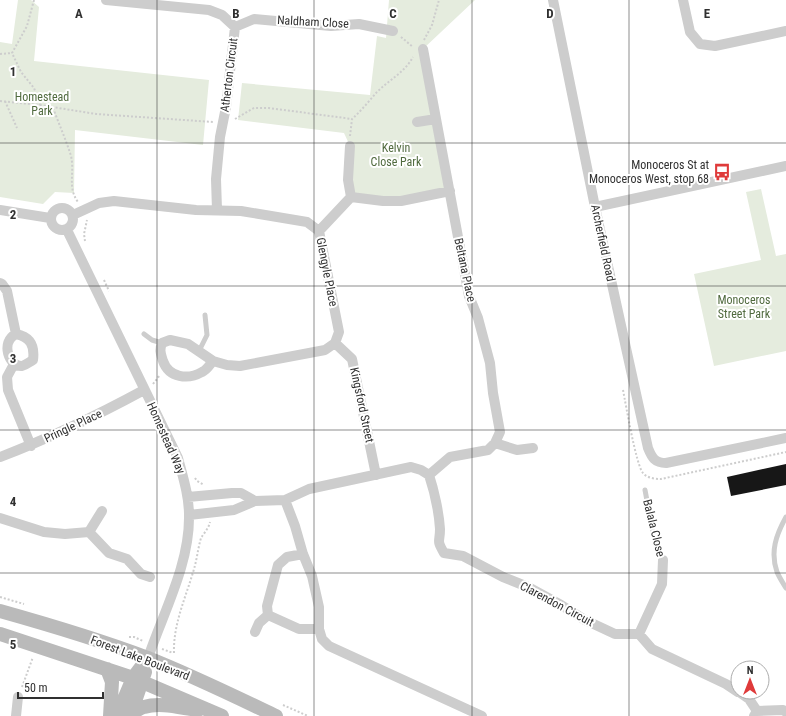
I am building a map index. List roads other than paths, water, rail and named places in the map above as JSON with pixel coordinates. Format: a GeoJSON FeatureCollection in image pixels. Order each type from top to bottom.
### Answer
{"type":"FeatureCollection","features":[{"type":"Feature","properties":{"kind":"main road","name":"Forest Lake Boulevard"},"geometry":{"type":"LineString","coordinates":[[0,611],[83,636],[148,658],[276,716]]}},
{"type":"Feature","properties":{"kind":"main road","name":"Forest Lake Boulevard"},"geometry":{"type":"LineString","coordinates":[[0,634],[138,680],[218,714]]}},
{"type":"Feature","properties":{"kind":"main road"},"geometry":{"type":"LineString","coordinates":[[126,716],[138,680],[148,658]]}},
{"type":"Feature","properties":{"kind":"main road"},"geometry":{"type":"LineString","coordinates":[[107,669],[112,682],[110,716]]}},
{"type":"Feature","properties":{"kind":"main road"},"geometry":{"type":"LineString","coordinates":[[126,716],[142,707],[150,706],[175,707],[218,714]]}},
{"type":"Feature","properties":{"kind":"street","name":"Atherton Circuit"},"geometry":{"type":"LineString","coordinates":[[106,0],[209,10],[222,15],[235,27],[226,107],[220,137],[216,179],[217,210]]}},
{"type":"Feature","properties":{"kind":"street","name":"Archerfield Road"},"geometry":{"type":"LineString","coordinates":[[553,0],[595,207],[648,448],[654,460],[660,463],[666,463],[786,438]]}},
{"type":"Feature","properties":{"kind":"street"},"geometry":{"type":"LineString","coordinates":[[684,0],[690,32],[700,44],[715,46],[786,31]]}},
{"type":"Feature","properties":{"kind":"street","name":"Naldham Close"},"geometry":{"type":"LineString","coordinates":[[235,27],[254,18],[330,26],[359,24],[393,31]]}},
{"type":"Feature","properties":{"kind":"street","name":"Beltana Place"},"geometry":{"type":"LineString","coordinates":[[420,48],[436,119],[469,296],[478,318],[490,362],[492,393],[500,432],[495,443]]}},
{"type":"Feature","properties":{"kind":"street"},"geometry":{"type":"LineString","coordinates":[[417,122],[436,119]]}},
{"type":"Feature","properties":{"kind":"street"},"geometry":{"type":"LineString","coordinates":[[350,146],[348,180],[351,197]]}},
{"type":"Feature","properties":{"kind":"street"},"geometry":{"type":"LineString","coordinates":[[595,207],[786,166]]}},
{"type":"Feature","properties":{"kind":"street"},"geometry":{"type":"LineString","coordinates":[[351,197],[383,202],[401,201],[450,191]]}},
{"type":"Feature","properties":{"kind":"street"},"geometry":{"type":"LineString","coordinates":[[319,231],[351,197]]}},
{"type":"Feature","properties":{"kind":"street","name":"Glengyle Place"},"geometry":{"type":"LineString","coordinates":[[73,215],[99,203],[114,201],[196,210],[241,211],[307,222],[319,231],[339,332],[335,343]]}},
{"type":"Feature","properties":{"kind":"street"},"geometry":{"type":"LineString","coordinates":[[61,208],[69,210],[73,215],[73,223],[67,230],[60,231],[53,227],[50,218],[54,211],[61,208]]}},
{"type":"Feature","properties":{"kind":"street"},"geometry":{"type":"LineString","coordinates":[[0,210],[50,218]]}},
{"type":"Feature","properties":{"kind":"street","name":"Homestead Way"},"geometry":{"type":"LineString","coordinates":[[67,230],[178,458],[188,497],[188,536],[182,566],[148,658]]}},
{"type":"Feature","properties":{"kind":"street"},"geometry":{"type":"LineString","coordinates":[[0,283],[7,291],[16,334]]}},
{"type":"Feature","properties":{"kind":"street"},"geometry":{"type":"LineString","coordinates":[[16,334],[24,336],[29,340],[34,351],[33,360],[20,366],[14,364],[6,352],[6,344],[10,336],[16,334]]}},
{"type":"Feature","properties":{"kind":"street"},"geometry":{"type":"LineString","coordinates":[[213,361],[203,372],[188,377],[177,376],[166,368],[160,350],[162,343],[170,340],[188,344],[213,361],[227,365],[240,366],[325,350],[335,343]]}},
{"type":"Feature","properties":{"kind":"street","name":"Kingsford Street"},"geometry":{"type":"LineString","coordinates":[[335,343],[352,359],[376,474]]}},
{"type":"Feature","properties":{"kind":"street"},"geometry":{"type":"LineString","coordinates":[[14,364],[7,377],[8,390],[31,446]]}},
{"type":"Feature","properties":{"kind":"street","name":"Pringle Place"},"geometry":{"type":"LineString","coordinates":[[0,457],[31,446],[101,414],[144,390]]}},
{"type":"Feature","properties":{"kind":"street"},"geometry":{"type":"LineString","coordinates":[[189,515],[234,510],[255,501],[285,500],[309,489],[411,467],[421,470],[429,475],[450,457],[488,450],[495,443],[516,450],[532,448]]}},
{"type":"Feature","properties":{"kind":"street","name":"Clarendon Circuit"},"geometry":{"type":"LineString","coordinates":[[429,475],[433,486],[440,529],[438,542],[444,553],[463,556],[503,577],[528,587],[561,604],[585,620],[615,634],[639,634]]}},
{"type":"Feature","properties":{"kind":"street"},"geometry":{"type":"LineString","coordinates":[[188,497],[232,492],[241,493],[255,501]]}},
{"type":"Feature","properties":{"kind":"street"},"geometry":{"type":"LineString","coordinates":[[285,500],[312,576],[319,607],[319,629],[322,639],[329,646],[482,716]]}},
{"type":"Feature","properties":{"kind":"street"},"geometry":{"type":"LineString","coordinates":[[89,532],[102,511]]}},
{"type":"Feature","properties":{"kind":"street"},"geometry":{"type":"LineString","coordinates":[[0,518],[44,532],[65,534],[89,532]]}},
{"type":"Feature","properties":{"kind":"street"},"geometry":{"type":"LineString","coordinates":[[89,532],[109,553],[127,559],[142,574],[150,577]]}},
{"type":"Feature","properties":{"kind":"street"},"geometry":{"type":"LineString","coordinates":[[268,615],[267,606],[278,565],[287,558],[303,554]]}},
{"type":"Feature","properties":{"kind":"street","name":"Balala Close"},"geometry":{"type":"LineString","coordinates":[[639,634],[662,584],[663,560]]}},
{"type":"Feature","properties":{"kind":"street"},"geometry":{"type":"LineString","coordinates":[[268,615],[299,629],[319,629]]}},
{"type":"Feature","properties":{"kind":"street"},"geometry":{"type":"LineString","coordinates":[[255,632],[259,623],[268,615]]}},
{"type":"Feature","properties":{"kind":"street"},"geometry":{"type":"LineString","coordinates":[[639,634],[652,649],[730,687]]}},
{"type":"Feature","properties":{"kind":"street"},"geometry":{"type":"LineString","coordinates":[[16,716],[18,697]]}},
{"type":"Feature","properties":{"kind":"street"},"geometry":{"type":"LineString","coordinates":[[749,700],[755,713],[783,710],[786,712]]}},
{"type":"Feature","properties":{"kind":"lane"},"geometry":{"type":"LineString","coordinates":[[199,351],[207,335],[205,315]]}},
{"type":"Feature","properties":{"kind":"lane"},"geometry":{"type":"LineString","coordinates":[[144,334],[152,340],[162,343]]}},
{"type":"Feature","properties":{"kind":"lane","name":"Balala Close"},"geometry":{"type":"LineString","coordinates":[[645,490],[654,538],[663,560]]}},
{"type":"Feature","properties":{"kind":"lane"},"geometry":{"type":"LineString","coordinates":[[786,517],[777,533],[774,552],[777,572],[786,588]]}},
{"type":"Feature","properties":{"kind":"place","name":"Monoceros St at Monoceros West, stop 68"},"geometry":{"type":"Point","coordinates":[722,172]}},
{"type":"Feature","properties":{"kind":"park label","name":"Homestead Park"},"geometry":{"type":"Point","coordinates":[42,104]}},
{"type":"Feature","properties":{"kind":"park label","name":"Kelvin Close Park"},"geometry":{"type":"Point","coordinates":[396,155]}},
{"type":"Feature","properties":{"kind":"park label","name":"Monoceros Street Park"},"geometry":{"type":"Point","coordinates":[744,307]}}]}
